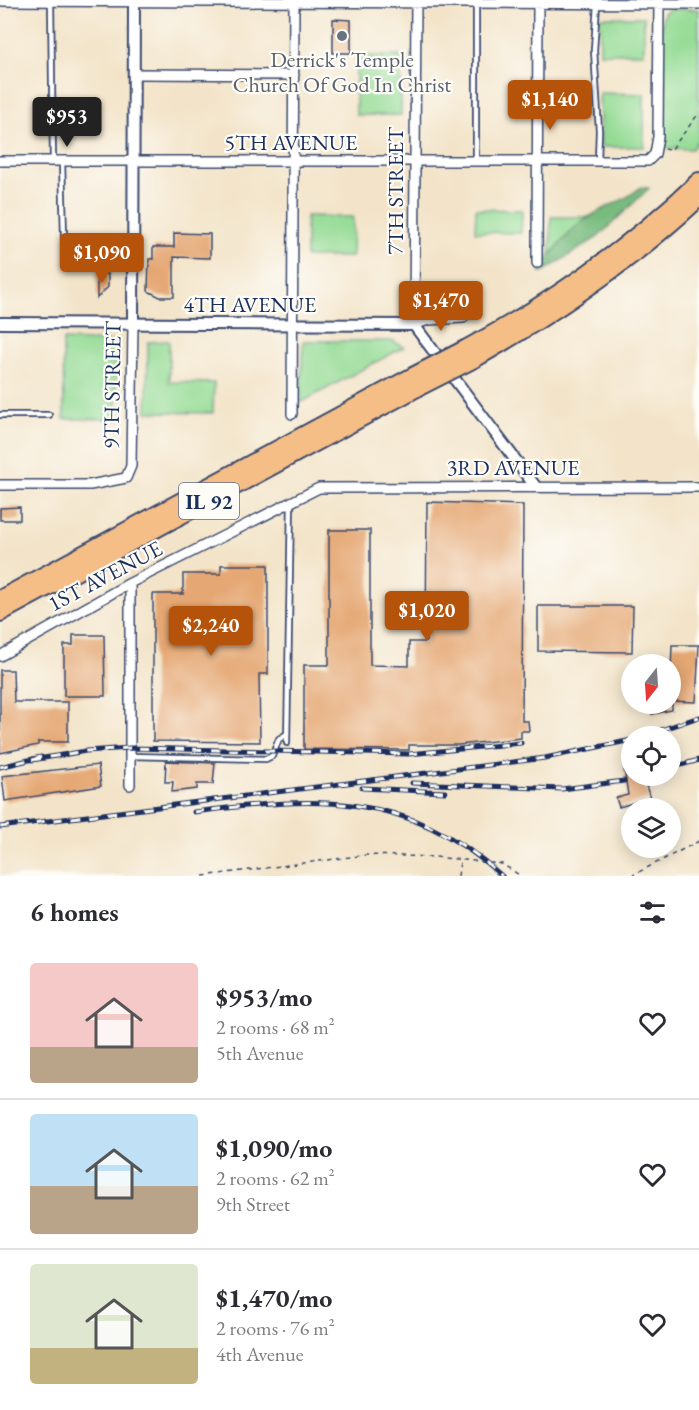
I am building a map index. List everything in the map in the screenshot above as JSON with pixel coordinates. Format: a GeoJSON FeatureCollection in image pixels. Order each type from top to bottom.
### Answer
{"type":"FeatureCollection","features":[{"type":"Feature","properties":{"kind":"highway"},"geometry":{"type":"LineString","coordinates":[[669,208],[699,174]]}},
{"type":"Feature","properties":{"kind":"highway","name":"IL 92"},"geometry":{"type":"LineString","coordinates":[[471,353],[581,278],[669,208],[699,181]]}},
{"type":"Feature","properties":{"kind":"highway","name":"IL 92"},"geometry":{"type":"LineString","coordinates":[[0,599],[471,353],[525,330],[592,285],[699,198]]}},
{"type":"Feature","properties":{"kind":"highway"},"geometry":{"type":"LineString","coordinates":[[592,285],[650,251],[699,213]]}},
{"type":"Feature","properties":{"kind":"highway","name":"IL 92"},"geometry":{"type":"LineString","coordinates":[[0,613],[415,382]]}},
{"type":"Feature","properties":{"kind":"street"},"geometry":{"type":"LineString","coordinates":[[0,1],[476,1],[699,4]]}},
{"type":"Feature","properties":{"kind":"street","name":"9TH STREET"},"geometry":{"type":"LineString","coordinates":[[0,485],[90,486],[123,479],[131,466],[134,1]]}},
{"type":"Feature","properties":{"kind":"street"},"geometry":{"type":"LineString","coordinates":[[292,414],[294,1]]}},
{"type":"Feature","properties":{"kind":"street","name":"7TH STREET"},"geometry":{"type":"LineString","coordinates":[[414,325],[416,1]]}},
{"type":"Feature","properties":{"kind":"street"},"geometry":{"type":"LineString","coordinates":[[537,263],[538,2]]}},
{"type":"Feature","properties":{"kind":"street"},"geometry":{"type":"LineString","coordinates":[[657,148],[659,2]]}},
{"type":"Feature","properties":{"kind":"street"},"geometry":{"type":"LineString","coordinates":[[134,74],[294,75]]}},
{"type":"Feature","properties":{"kind":"street","name":"5TH AVENUE"},"geometry":{"type":"LineString","coordinates":[[0,161],[598,163],[642,162],[652,158],[657,148]]}},
{"type":"Feature","properties":{"kind":"street","name":"4TH AVENUE"},"geometry":{"type":"LineString","coordinates":[[0,323],[414,325],[428,320],[463,318]]}},
{"type":"Feature","properties":{"kind":"street"},"geometry":{"type":"LineString","coordinates":[[414,325],[535,486]]}},
{"type":"Feature","properties":{"kind":"street","name":"3RD AVENUE"},"geometry":{"type":"LineString","coordinates":[[327,486],[699,487]]}},
{"type":"Feature","properties":{"kind":"street","name":"1ST AVENUE"},"geometry":{"type":"LineString","coordinates":[[0,656],[130,584],[291,500],[327,486]]}},
{"type":"Feature","properties":{"kind":"street"},"geometry":{"type":"LineString","coordinates":[[130,584],[130,785]]}},
{"type":"Feature","properties":{"kind":"lane"},"geometry":{"type":"LineString","coordinates":[[51,1],[57,161],[64,237]]}},
{"type":"Feature","properties":{"kind":"lane"},"geometry":{"type":"LineString","coordinates":[[476,1],[476,162]]}},
{"type":"Feature","properties":{"kind":"lane"},"geometry":{"type":"LineString","coordinates":[[597,2],[594,50],[599,131],[598,163]]}},
{"type":"Feature","properties":{"kind":"lane"},"geometry":{"type":"LineString","coordinates":[[0,415],[50,415]]}},
{"type":"Feature","properties":{"kind":"lane"},"geometry":{"type":"LineString","coordinates":[[287,743],[291,500]]}},
{"type":"Feature","properties":{"kind":"lane"},"geometry":{"type":"LineString","coordinates":[[130,756],[266,759],[272,756],[279,739],[287,734]]}},
{"type":"Feature","properties":{"kind":"path"},"geometry":{"type":"LineString","coordinates":[[657,148],[671,150],[699,113]]}},
{"type":"Feature","properties":{"kind":"path"},"geometry":{"type":"LineString","coordinates":[[631,876],[699,841]]}},
{"type":"Feature","properties":{"kind":"path"},"geometry":{"type":"LineString","coordinates":[[203,876],[366,855],[502,864],[521,876]]}},
{"type":"Feature","properties":{"kind":"path"},"geometry":{"type":"LineString","coordinates":[[458,876],[460,860]]}},
{"type":"Feature","properties":{"kind":"green space"},"geometry":{"type":"Polygon","coordinates":[[[670,9],[699,9],[699,138],[692,149],[662,148],[662,21],[664,13],[670,9]]]}},
{"type":"Feature","properties":{"kind":"green space"},"geometry":{"type":"Polygon","coordinates":[[[600,17],[644,17],[644,53],[600,53],[600,17]]]}},
{"type":"Feature","properties":{"kind":"green space"},"geometry":{"type":"Polygon","coordinates":[[[356,56],[401,56],[401,115],[356,115],[356,56]]]}},
{"type":"Feature","properties":{"kind":"green space"},"geometry":{"type":"Polygon","coordinates":[[[599,93],[644,94],[644,147],[601,147],[599,93]]]}},
{"type":"Feature","properties":{"kind":"green space"},"geometry":{"type":"Polygon","coordinates":[[[641,187],[649,188],[598,237],[541,273],[540,267],[578,225],[641,187]]]}},
{"type":"Feature","properties":{"kind":"green space"},"geometry":{"type":"Polygon","coordinates":[[[476,209],[522,210],[521,233],[475,232],[476,209]]]}},
{"type":"Feature","properties":{"kind":"green space"},"geometry":{"type":"Polygon","coordinates":[[[306,216],[353,217],[352,257],[306,257],[306,216]]]}},
{"type":"Feature","properties":{"kind":"green space"},"geometry":{"type":"Polygon","coordinates":[[[551,217],[594,217],[550,266],[551,217]]]}},
{"type":"Feature","properties":{"kind":"green space"},"geometry":{"type":"Polygon","coordinates":[[[63,340],[116,342],[116,419],[64,419],[63,340]]]}},
{"type":"Feature","properties":{"kind":"green space"},"geometry":{"type":"Polygon","coordinates":[[[169,341],[169,382],[214,383],[213,413],[147,412],[148,342],[169,341]]]}},
{"type":"Feature","properties":{"kind":"green space"},"geometry":{"type":"Polygon","coordinates":[[[303,341],[392,341],[404,347],[300,403],[303,341]]]}},
{"type":"Feature","properties":{"kind":"building","name":"Derrick's Temple Church Of God In Christ"},"geometry":{"type":"Polygon","coordinates":[[[333,19],[351,20],[351,53],[333,53],[333,19]]]}},
{"type":"Feature","properties":{"kind":"building"},"geometry":{"type":"Polygon","coordinates":[[[174,233],[210,234],[210,258],[174,257],[174,297],[160,297],[148,291],[149,259],[153,259],[153,247],[174,247],[174,233]]]}},
{"type":"Feature","properties":{"kind":"building"},"geometry":{"type":"Polygon","coordinates":[[[97,274],[108,274],[108,287],[97,298],[97,274]]]}},
{"type":"Feature","properties":{"kind":"building"},"geometry":{"type":"Polygon","coordinates":[[[427,502],[523,505],[522,721],[528,721],[529,731],[521,731],[521,738],[458,745],[409,745],[409,750],[304,749],[304,665],[329,665],[329,530],[370,530],[370,665],[409,666],[409,642],[426,642],[427,502]]]}},
{"type":"Feature","properties":{"kind":"building"},"geometry":{"type":"Polygon","coordinates":[[[20,507],[20,520],[0,520],[0,508],[20,507]]]}},
{"type":"Feature","properties":{"kind":"building"},"geometry":{"type":"Polygon","coordinates":[[[221,565],[268,565],[268,674],[259,674],[260,742],[153,741],[153,594],[183,594],[183,574],[221,574],[221,565]]]}},
{"type":"Feature","properties":{"kind":"building"},"geometry":{"type":"Polygon","coordinates":[[[538,606],[633,606],[632,652],[538,651],[538,606]]]}},
{"type":"Feature","properties":{"kind":"building"},"geometry":{"type":"Polygon","coordinates":[[[73,635],[104,635],[105,696],[64,696],[64,645],[73,645],[73,635]]]}},
{"type":"Feature","properties":{"kind":"building"},"geometry":{"type":"Polygon","coordinates":[[[672,645],[699,645],[696,702],[681,701],[681,654],[672,654],[672,645]]]}},
{"type":"Feature","properties":{"kind":"building"},"geometry":{"type":"Polygon","coordinates":[[[0,670],[13,670],[14,702],[68,702],[68,742],[38,742],[38,745],[0,753],[0,670]]]}},
{"type":"Feature","properties":{"kind":"building"},"geometry":{"type":"Polygon","coordinates":[[[166,761],[215,763],[213,784],[197,784],[197,789],[172,792],[173,782],[165,782],[166,761]]]}},
{"type":"Feature","properties":{"kind":"building"},"geometry":{"type":"Polygon","coordinates":[[[98,765],[101,786],[5,801],[2,776],[98,765]]]}},
{"type":"Feature","properties":{"kind":"building"},"geometry":{"type":"Polygon","coordinates":[[[627,786],[646,786],[650,798],[621,798],[621,806],[619,807],[616,798],[628,795],[627,786]]]}},
{"type":"Feature","properties":{"kind":"railway"},"geometry":{"type":"LineString","coordinates":[[672,726],[699,717]]}},
{"type":"Feature","properties":{"kind":"railway"},"geometry":{"type":"LineString","coordinates":[[0,827],[545,758],[621,742]]}},
{"type":"Feature","properties":{"kind":"railway"},"geometry":{"type":"LineString","coordinates":[[32,760],[86,751],[130,748],[409,754],[521,743]]}},
{"type":"Feature","properties":{"kind":"railway"},"geometry":{"type":"LineString","coordinates":[[0,767],[41,757]]}},
{"type":"Feature","properties":{"kind":"railway"},"geometry":{"type":"LineString","coordinates":[[681,765],[699,760]]}},
{"type":"Feature","properties":{"kind":"railway"},"geometry":{"type":"LineString","coordinates":[[412,783],[562,789],[621,781]]}},
{"type":"Feature","properties":{"kind":"railway"},"geometry":{"type":"LineString","coordinates":[[362,788],[445,792]]}},
{"type":"Feature","properties":{"kind":"railway"},"geometry":{"type":"LineString","coordinates":[[194,812],[279,803],[357,806],[394,814],[430,827],[466,848],[502,876]]}},
{"type":"Feature","properties":{"kind":"place","name":"Derrick's Temple Church Of God In Christ"},"geometry":{"type":"Point","coordinates":[342,36]}}]}
